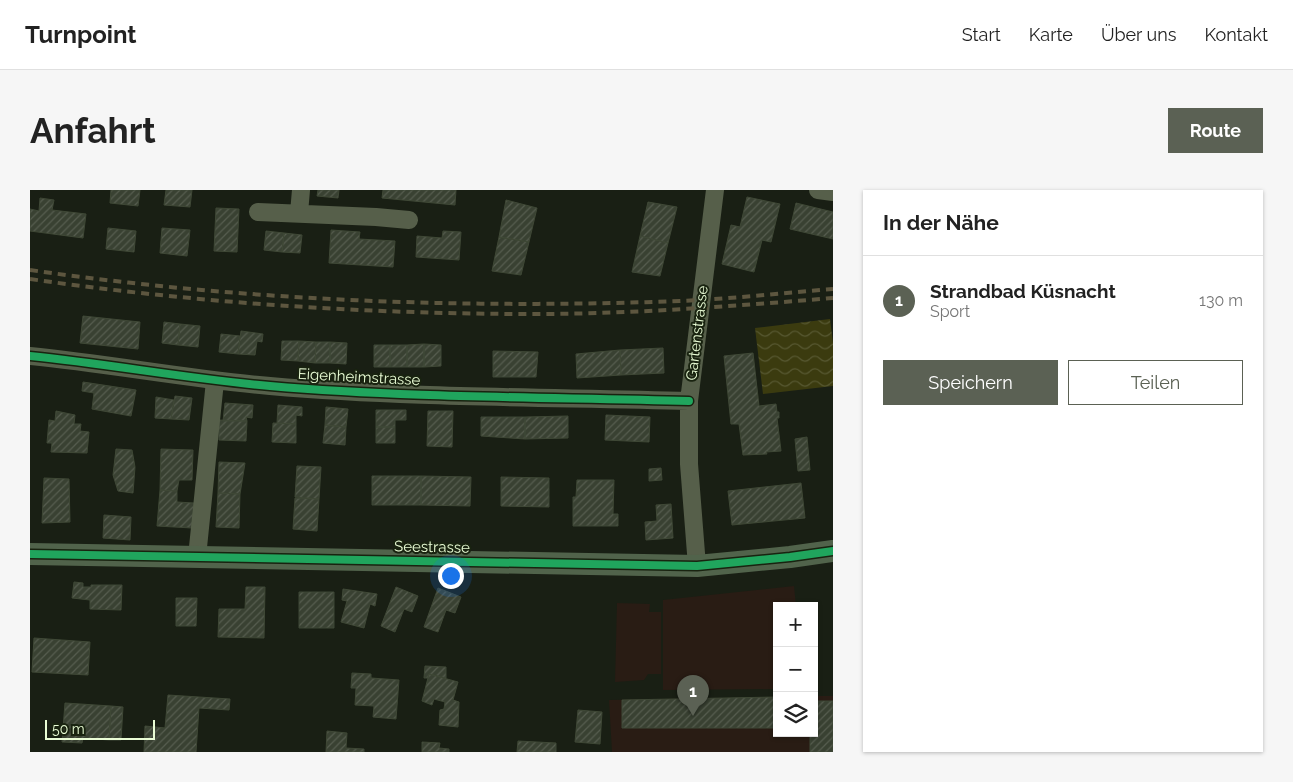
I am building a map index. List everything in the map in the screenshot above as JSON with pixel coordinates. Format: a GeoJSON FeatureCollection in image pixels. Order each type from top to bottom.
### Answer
{"type":"FeatureCollection","features":[{"type":"Feature","properties":{"kind":"main road","name":"Seestrasse"},"geometry":{"type":"LineString","coordinates":[[30,554],[697,566],[833,551]]}},
{"type":"Feature","properties":{"kind":"street"},"geometry":{"type":"LineString","coordinates":[[300,213],[301,190]]}},
{"type":"Feature","properties":{"kind":"street","name":"Gartenstrasse"},"geometry":{"type":"LineString","coordinates":[[697,566],[689,464],[689,401],[715,190]]}},
{"type":"Feature","properties":{"kind":"street"},"geometry":{"type":"LineString","coordinates":[[818,190],[833,192]]}},
{"type":"Feature","properties":{"kind":"street"},"geometry":{"type":"LineString","coordinates":[[258,212],[409,220]]}},
{"type":"Feature","properties":{"kind":"street","name":"Eigenheimstrasse"},"geometry":{"type":"LineString","coordinates":[[30,356],[215,381],[372,392],[689,401]]}},
{"type":"Feature","properties":{"kind":"street"},"geometry":{"type":"LineString","coordinates":[[197,557],[215,381]]}},
{"type":"Feature","properties":{"kind":"shaded area"},"geometry":{"type":"Polygon","coordinates":[[[794,586],[796,602],[773,602],[773,689],[663,690],[663,600],[794,586]]]}},
{"type":"Feature","properties":{"kind":"shaded area"},"geometry":{"type":"Polygon","coordinates":[[[617,603],[650,604],[649,612],[661,612],[661,674],[648,674],[644,680],[615,682],[617,603]]]}},
{"type":"Feature","properties":{"kind":"shaded area"},"geometry":{"type":"Polygon","coordinates":[[[818,696],[833,696],[833,752],[612,752],[609,700],[773,697],[773,737],[818,737],[818,696]]]}},
{"type":"Feature","properties":{"kind":"water"},"geometry":{"type":"Polygon","coordinates":[[[830,319],[833,343],[833,386],[763,394],[755,328],[830,319]]]}},
{"type":"Feature","properties":{"kind":"building"},"geometry":{"type":"Polygon","coordinates":[[[111,190],[140,190],[138,206],[110,203],[111,190]]]}},
{"type":"Feature","properties":{"kind":"building"},"geometry":{"type":"Polygon","coordinates":[[[166,190],[192,190],[190,207],[164,205],[166,190]]]}},
{"type":"Feature","properties":{"kind":"building"},"geometry":{"type":"Polygon","coordinates":[[[318,190],[339,190],[338,198],[317,196],[318,190]]]}},
{"type":"Feature","properties":{"kind":"building"},"geometry":{"type":"Polygon","coordinates":[[[383,190],[456,190],[455,205],[382,198],[383,190]]]}},
{"type":"Feature","properties":{"kind":"building"},"geometry":{"type":"Polygon","coordinates":[[[747,197],[780,204],[771,242],[762,240],[754,272],[722,264],[731,225],[740,227],[747,197]]]}},
{"type":"Feature","properties":{"kind":"building"},"geometry":{"type":"Polygon","coordinates":[[[40,198],[54,200],[52,210],[86,214],[83,238],[30,231],[30,209],[39,211],[40,198]]]}},
{"type":"Feature","properties":{"kind":"building"},"geometry":{"type":"Polygon","coordinates":[[[506,200],[537,208],[529,242],[499,237],[506,200]]]}},
{"type":"Feature","properties":{"kind":"building"},"geometry":{"type":"Polygon","coordinates":[[[648,202],[677,207],[668,243],[640,236],[648,202]]]}},
{"type":"Feature","properties":{"kind":"building"},"geometry":{"type":"Polygon","coordinates":[[[796,203],[833,212],[833,239],[790,229],[796,203]]]}},
{"type":"Feature","properties":{"kind":"building"},"geometry":{"type":"Polygon","coordinates":[[[216,208],[239,209],[237,252],[214,251],[216,208]]]}},
{"type":"Feature","properties":{"kind":"building"},"geometry":{"type":"Polygon","coordinates":[[[108,228],[136,231],[134,252],[106,249],[108,228]]]}},
{"type":"Feature","properties":{"kind":"building"},"geometry":{"type":"Polygon","coordinates":[[[162,228],[190,230],[187,256],[160,253],[162,228]]]}},
{"type":"Feature","properties":{"kind":"building"},"geometry":{"type":"Polygon","coordinates":[[[331,230],[360,232],[359,239],[395,241],[393,267],[329,263],[331,230]]]}},
{"type":"Feature","properties":{"kind":"building"},"geometry":{"type":"Polygon","coordinates":[[[266,231],[284,233],[282,252],[264,250],[266,231]]]}},
{"type":"Feature","properties":{"kind":"building"},"geometry":{"type":"Polygon","coordinates":[[[443,231],[461,232],[459,260],[416,257],[417,236],[442,238],[443,231]]]}},
{"type":"Feature","properties":{"kind":"building"},"geometry":{"type":"Polygon","coordinates":[[[284,233],[302,235],[300,253],[282,252],[284,233]]]}},
{"type":"Feature","properties":{"kind":"building"},"geometry":{"type":"Polygon","coordinates":[[[640,236],[668,243],[660,276],[632,272],[640,236]]]}},
{"type":"Feature","properties":{"kind":"building"},"geometry":{"type":"Polygon","coordinates":[[[499,237],[529,242],[521,275],[492,271],[499,237]]]}},
{"type":"Feature","properties":{"kind":"building"},"geometry":{"type":"Polygon","coordinates":[[[83,316],[140,322],[138,349],[80,343],[83,316]]]}},
{"type":"Feature","properties":{"kind":"building"},"geometry":{"type":"Polygon","coordinates":[[[164,322],[180,324],[178,345],[162,343],[164,322]]]}},
{"type":"Feature","properties":{"kind":"building"},"geometry":{"type":"Polygon","coordinates":[[[180,324],[200,326],[198,347],[178,345],[180,324]]]}},
{"type":"Feature","properties":{"kind":"building"},"geometry":{"type":"Polygon","coordinates":[[[241,331],[263,334],[262,342],[257,341],[255,355],[238,354],[241,331]]]}},
{"type":"Feature","properties":{"kind":"building"},"geometry":{"type":"Polygon","coordinates":[[[221,334],[240,336],[238,354],[219,352],[221,334]]]}},
{"type":"Feature","properties":{"kind":"building"},"geometry":{"type":"Polygon","coordinates":[[[282,341],[299,341],[298,361],[281,360],[282,341]]]}},
{"type":"Feature","properties":{"kind":"building"},"geometry":{"type":"Polygon","coordinates":[[[299,341],[316,342],[315,363],[298,361],[299,341]]]}},
{"type":"Feature","properties":{"kind":"building"},"geometry":{"type":"Polygon","coordinates":[[[316,342],[330,342],[330,363],[315,363],[316,342]]]}},
{"type":"Feature","properties":{"kind":"building"},"geometry":{"type":"Polygon","coordinates":[[[330,342],[347,343],[346,364],[330,363],[330,342]]]}},
{"type":"Feature","properties":{"kind":"building"},"geometry":{"type":"Polygon","coordinates":[[[424,344],[424,367],[407,367],[407,345],[424,344]]]}},
{"type":"Feature","properties":{"kind":"building"},"geometry":{"type":"Polygon","coordinates":[[[424,344],[441,345],[441,366],[424,367],[424,344]]]}},
{"type":"Feature","properties":{"kind":"building"},"geometry":{"type":"Polygon","coordinates":[[[374,345],[390,345],[390,367],[374,367],[374,345]]]}},
{"type":"Feature","properties":{"kind":"building"},"geometry":{"type":"Polygon","coordinates":[[[390,345],[407,345],[407,367],[390,367],[390,345]]]}},
{"type":"Feature","properties":{"kind":"building"},"geometry":{"type":"Polygon","coordinates":[[[663,348],[664,373],[621,375],[620,350],[663,348]]]}},
{"type":"Feature","properties":{"kind":"building"},"geometry":{"type":"Polygon","coordinates":[[[620,350],[621,375],[577,378],[576,354],[620,350]]]}},
{"type":"Feature","properties":{"kind":"building"},"geometry":{"type":"Polygon","coordinates":[[[493,351],[538,352],[536,377],[493,377],[493,351]]]}},
{"type":"Feature","properties":{"kind":"building"},"geometry":{"type":"Polygon","coordinates":[[[753,353],[759,406],[776,404],[777,412],[779,412],[779,418],[777,418],[781,451],[766,452],[767,454],[743,455],[739,424],[731,424],[724,356],[753,353]]]}},
{"type":"Feature","properties":{"kind":"building"},"geometry":{"type":"Polygon","coordinates":[[[83,382],[136,390],[131,416],[92,409],[94,393],[82,391],[83,382]]]}},
{"type":"Feature","properties":{"kind":"building"},"geometry":{"type":"Polygon","coordinates":[[[175,396],[192,398],[189,420],[171,419],[175,396]]]}},
{"type":"Feature","properties":{"kind":"building"},"geometry":{"type":"Polygon","coordinates":[[[156,397],[174,400],[171,419],[155,418],[156,397]]]}},
{"type":"Feature","properties":{"kind":"building"},"geometry":{"type":"Polygon","coordinates":[[[225,403],[253,405],[252,418],[246,417],[247,421],[223,421],[225,403]]]}},
{"type":"Feature","properties":{"kind":"building"},"geometry":{"type":"Polygon","coordinates":[[[278,405],[302,407],[302,416],[296,415],[296,424],[277,423],[278,405]]]}},
{"type":"Feature","properties":{"kind":"building"},"geometry":{"type":"Polygon","coordinates":[[[326,407],[348,409],[346,427],[325,425],[326,407]]]}},
{"type":"Feature","properties":{"kind":"building"},"geometry":{"type":"Polygon","coordinates":[[[376,410],[406,410],[406,420],[395,420],[395,427],[376,427],[376,410]]]}},
{"type":"Feature","properties":{"kind":"building"},"geometry":{"type":"Polygon","coordinates":[[[56,411],[75,415],[74,424],[81,424],[80,431],[89,432],[87,453],[51,452],[52,443],[47,443],[49,420],[55,421],[56,411]]]}},
{"type":"Feature","properties":{"kind":"building"},"geometry":{"type":"Polygon","coordinates":[[[428,411],[453,411],[452,447],[427,446],[428,411]]]}},
{"type":"Feature","properties":{"kind":"building"},"geometry":{"type":"Polygon","coordinates":[[[606,415],[650,417],[649,442],[605,440],[606,415]]]}},
{"type":"Feature","properties":{"kind":"building"},"geometry":{"type":"Polygon","coordinates":[[[568,416],[568,438],[525,439],[525,417],[568,416]]]}},
{"type":"Feature","properties":{"kind":"building"},"geometry":{"type":"Polygon","coordinates":[[[481,417],[525,417],[525,439],[481,436],[481,417]]]}},
{"type":"Feature","properties":{"kind":"building"},"geometry":{"type":"Polygon","coordinates":[[[219,420],[247,421],[246,441],[219,440],[219,420]]]}},
{"type":"Feature","properties":{"kind":"building"},"geometry":{"type":"Polygon","coordinates":[[[273,423],[296,424],[296,443],[272,442],[273,423]]]}},
{"type":"Feature","properties":{"kind":"building"},"geometry":{"type":"Polygon","coordinates":[[[325,425],[346,427],[345,445],[323,443],[325,425]]]}},
{"type":"Feature","properties":{"kind":"building"},"geometry":{"type":"Polygon","coordinates":[[[376,427],[395,427],[395,443],[376,443],[376,427]]]}},
{"type":"Feature","properties":{"kind":"building"},"geometry":{"type":"Polygon","coordinates":[[[807,437],[810,470],[798,471],[795,439],[807,437]]]}},
{"type":"Feature","properties":{"kind":"building"},"geometry":{"type":"Polygon","coordinates":[[[116,449],[132,450],[135,467],[133,493],[118,491],[113,475],[116,449]]]}},
{"type":"Feature","properties":{"kind":"building"},"geometry":{"type":"Polygon","coordinates":[[[161,449],[193,450],[192,480],[179,480],[177,491],[160,490],[161,449]]]}},
{"type":"Feature","properties":{"kind":"building"},"geometry":{"type":"Polygon","coordinates":[[[219,462],[245,463],[240,494],[218,493],[219,462]]]}},
{"type":"Feature","properties":{"kind":"building"},"geometry":{"type":"Polygon","coordinates":[[[297,466],[321,467],[319,499],[295,497],[297,466]]]}},
{"type":"Feature","properties":{"kind":"building"},"geometry":{"type":"Polygon","coordinates":[[[661,468],[662,480],[649,481],[649,469],[661,468]]]}},
{"type":"Feature","properties":{"kind":"building"},"geometry":{"type":"Polygon","coordinates":[[[372,476],[421,476],[421,505],[372,505],[372,476]]]}},
{"type":"Feature","properties":{"kind":"building"},"geometry":{"type":"Polygon","coordinates":[[[421,476],[471,477],[470,506],[421,505],[421,476]]]}},
{"type":"Feature","properties":{"kind":"building"},"geometry":{"type":"Polygon","coordinates":[[[501,477],[549,478],[549,507],[501,506],[501,477]]]}},
{"type":"Feature","properties":{"kind":"building"},"geometry":{"type":"Polygon","coordinates":[[[44,478],[69,479],[70,522],[42,523],[44,478]]]}},
{"type":"Feature","properties":{"kind":"building"},"geometry":{"type":"Polygon","coordinates":[[[577,480],[614,480],[613,514],[618,514],[618,526],[573,526],[573,497],[576,497],[577,480]]]}},
{"type":"Feature","properties":{"kind":"building"},"geometry":{"type":"Polygon","coordinates":[[[801,483],[805,518],[732,525],[728,491],[801,483]]]}},
{"type":"Feature","properties":{"kind":"building"},"geometry":{"type":"Polygon","coordinates":[[[160,490],[177,491],[177,502],[194,503],[192,528],[157,526],[160,490]]]}},
{"type":"Feature","properties":{"kind":"building"},"geometry":{"type":"Polygon","coordinates":[[[218,493],[240,494],[239,528],[216,527],[218,493]]]}},
{"type":"Feature","properties":{"kind":"building"},"geometry":{"type":"Polygon","coordinates":[[[295,498],[319,499],[317,531],[293,529],[295,498]]]}},
{"type":"Feature","properties":{"kind":"building"},"geometry":{"type":"Polygon","coordinates":[[[671,504],[673,538],[646,540],[645,522],[657,521],[656,505],[671,504]]]}},
{"type":"Feature","properties":{"kind":"building"},"geometry":{"type":"Polygon","coordinates":[[[104,515],[131,517],[130,540],[103,538],[104,515]]]}},
{"type":"Feature","properties":{"kind":"building"},"geometry":{"type":"Polygon","coordinates":[[[74,582],[83,583],[83,587],[91,587],[91,585],[122,585],[121,610],[90,609],[90,600],[72,598],[74,582]]]}},
{"type":"Feature","properties":{"kind":"building"},"geometry":{"type":"Polygon","coordinates":[[[246,587],[265,587],[264,638],[218,637],[219,609],[245,609],[246,587]]]}},
{"type":"Feature","properties":{"kind":"building"},"geometry":{"type":"Polygon","coordinates":[[[396,587],[418,596],[412,612],[404,609],[395,632],[381,626],[396,587]]]}},
{"type":"Feature","properties":{"kind":"building"},"geometry":{"type":"Polygon","coordinates":[[[438,588],[461,597],[455,613],[446,610],[438,632],[424,627],[438,588]]]}},
{"type":"Feature","properties":{"kind":"building"},"geometry":{"type":"Polygon","coordinates":[[[343,589],[377,594],[375,606],[370,604],[364,628],[341,622],[347,601],[342,600],[343,589]]]}},
{"type":"Feature","properties":{"kind":"building"},"geometry":{"type":"Polygon","coordinates":[[[299,592],[334,592],[334,628],[299,628],[299,592]]]}},
{"type":"Feature","properties":{"kind":"building"},"geometry":{"type":"Polygon","coordinates":[[[176,598],[197,598],[196,626],[176,626],[176,598]]]}},
{"type":"Feature","properties":{"kind":"building"},"geometry":{"type":"Polygon","coordinates":[[[34,638],[90,642],[88,675],[32,672],[34,638]]]}},
{"type":"Feature","properties":{"kind":"building"},"geometry":{"type":"Polygon","coordinates":[[[425,666],[446,667],[446,678],[429,674],[428,678],[424,678],[425,666]]]}},
{"type":"Feature","properties":{"kind":"building"},"geometry":{"type":"Polygon","coordinates":[[[352,673],[371,674],[371,678],[399,680],[396,719],[373,717],[374,706],[355,705],[356,688],[351,688],[352,673]]]}},
{"type":"Feature","properties":{"kind":"building"},"geometry":{"type":"Polygon","coordinates":[[[429,674],[458,682],[453,700],[459,702],[458,727],[439,725],[440,710],[444,709],[445,702],[434,699],[432,705],[422,701],[429,674]]]}},
{"type":"Feature","properties":{"kind":"building"},"geometry":{"type":"Polygon","coordinates":[[[168,695],[230,699],[229,710],[199,708],[196,752],[144,752],[145,726],[165,728],[168,695]]]}},
{"type":"Feature","properties":{"kind":"building"},"geometry":{"type":"Polygon","coordinates":[[[773,697],[773,728],[622,728],[622,700],[773,697]]]}},
{"type":"Feature","properties":{"kind":"building"},"geometry":{"type":"Polygon","coordinates":[[[818,701],[833,701],[833,752],[810,752],[810,737],[818,737],[818,701]]]}},
{"type":"Feature","properties":{"kind":"building"},"geometry":{"type":"Polygon","coordinates":[[[65,703],[111,706],[109,740],[83,738],[82,743],[62,742],[65,703]]]}},
{"type":"Feature","properties":{"kind":"building"},"geometry":{"type":"Polygon","coordinates":[[[111,706],[123,707],[121,740],[109,740],[111,706]]]}},
{"type":"Feature","properties":{"kind":"building"},"geometry":{"type":"Polygon","coordinates":[[[578,710],[602,712],[600,744],[575,742],[578,710]]]}},
{"type":"Feature","properties":{"kind":"building"},"geometry":{"type":"Polygon","coordinates":[[[327,731],[347,733],[346,748],[364,749],[364,752],[326,752],[327,731]]]}},
{"type":"Feature","properties":{"kind":"building"},"geometry":{"type":"Polygon","coordinates":[[[518,741],[556,743],[556,752],[517,752],[518,741]]]}},
{"type":"Feature","properties":{"kind":"building"},"geometry":{"type":"Polygon","coordinates":[[[422,742],[440,743],[439,748],[449,749],[449,752],[422,752],[422,742]]]}},
{"type":"Feature","properties":{"kind":"railway"},"geometry":{"type":"LineString","coordinates":[[30,270],[111,281],[273,296],[436,303],[517,304],[680,301],[833,289]]}},
{"type":"Feature","properties":{"kind":"railway"},"geometry":{"type":"LineString","coordinates":[[30,279],[219,301],[408,312],[571,314],[721,307],[833,298]]}},
{"type":"Feature","properties":{"kind":"cycle path"},"geometry":{"type":"LineString","coordinates":[[30,356],[240,383],[322,390],[427,395],[689,401]]}},
{"type":"Feature","properties":{"kind":"cycle path"},"geometry":{"type":"LineString","coordinates":[[30,554],[697,566],[833,551]]}},
{"type":"Feature","properties":{"kind":"place","name":"Strandbad Küsnacht"},"geometry":{"type":"Point","coordinates":[693,716]}}]}
